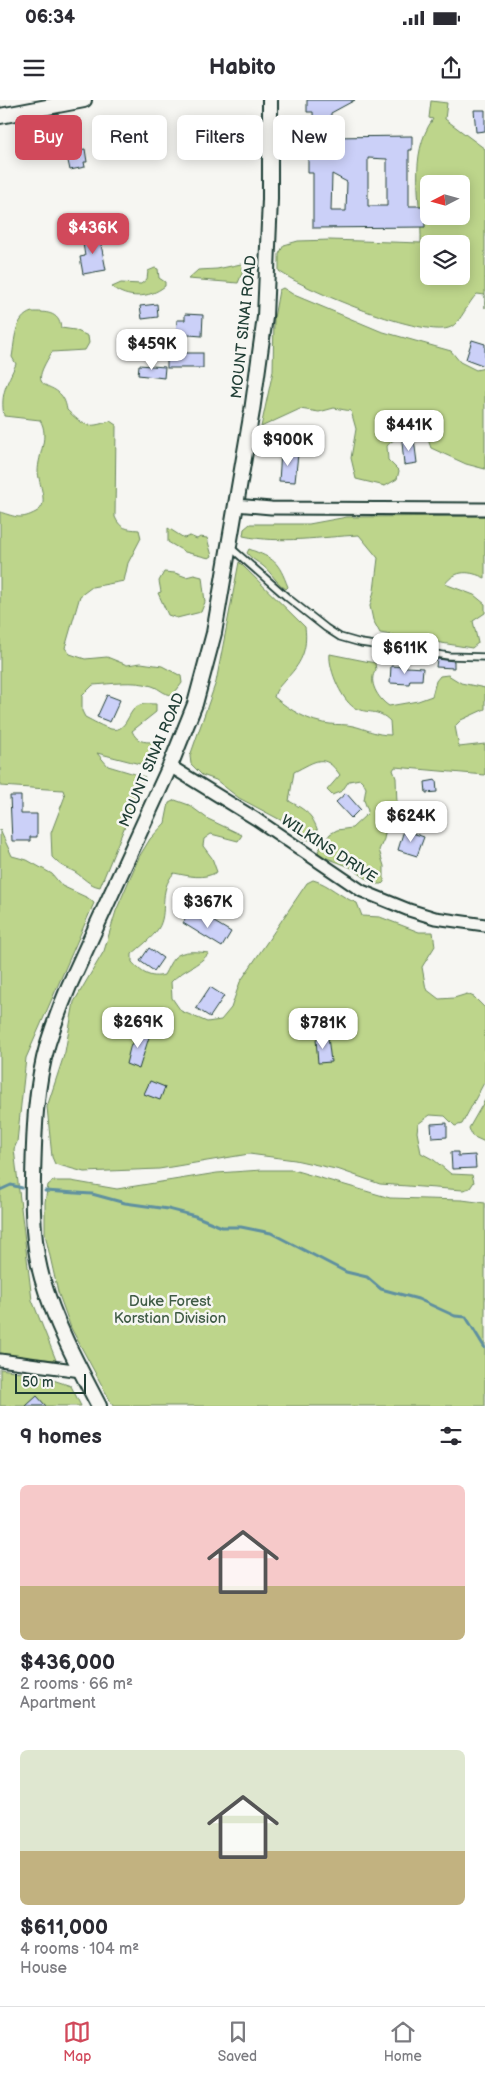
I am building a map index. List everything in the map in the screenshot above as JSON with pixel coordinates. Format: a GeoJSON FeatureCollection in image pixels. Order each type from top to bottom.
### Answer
{"type":"FeatureCollection","features":[{"type":"Feature","properties":{"kind":"street"},"geometry":{"type":"LineString","coordinates":[[0,116],[84,100]]}},
{"type":"Feature","properties":{"kind":"street","name":"MOUNT SINAI ROAD"},"geometry":{"type":"LineString","coordinates":[[99,1406],[57,1322],[41,1275],[36,1248],[33,1194],[34,1125],[41,1075],[48,1044],[69,986],[170,766],[205,672],[214,633],[250,420],[265,317],[270,199],[270,100]]}},
{"type":"Feature","properties":{"kind":"street"},"geometry":{"type":"LineString","coordinates":[[235,505],[271,508],[485,508]]}},
{"type":"Feature","properties":{"kind":"street","name":"WILKINS DRIVE"},"geometry":{"type":"LineString","coordinates":[[170,766],[256,820],[362,891],[409,910],[435,918],[485,924]]}},
{"type":"Feature","properties":{"kind":"street"},"geometry":{"type":"LineString","coordinates":[[0,1360],[81,1371]]}},
{"type":"Feature","properties":{"kind":"lane"},"geometry":{"type":"LineString","coordinates":[[228,546],[288,598],[340,637],[360,643],[449,656],[485,657]]}},
{"type":"Feature","properties":{"kind":"green space"},"geometry":{"type":"Polygon","coordinates":[[[431,101],[447,103],[445,119],[485,149],[485,295],[477,294],[451,327],[438,329],[392,320],[365,311],[312,289],[279,271],[279,254],[284,245],[298,241],[330,240],[420,243],[420,285],[470,285],[470,235],[421,235],[421,225],[470,225],[470,175],[420,175],[420,212],[418,164],[420,148],[425,133],[433,119],[429,118],[431,101]]]}},
{"type":"Feature","properties":{"kind":"green space"},"geometry":{"type":"Polygon","coordinates":[[[241,264],[243,271],[238,283],[188,279],[198,270],[217,269],[241,264]]]}},
{"type":"Feature","properties":{"kind":"green space"},"geometry":{"type":"Polygon","coordinates":[[[155,268],[158,269],[159,278],[165,282],[165,286],[159,290],[138,296],[124,294],[112,287],[121,283],[141,284],[147,279],[148,271],[155,268]]]}},
{"type":"Feature","properties":{"kind":"green space"},"geometry":{"type":"Polygon","coordinates":[[[283,288],[294,295],[380,331],[451,351],[460,362],[476,370],[485,368],[485,469],[466,464],[431,448],[426,434],[410,435],[395,439],[387,446],[388,460],[399,471],[397,479],[385,486],[356,479],[351,458],[356,429],[351,411],[334,408],[319,412],[300,409],[261,427],[273,371],[274,318],[279,290],[283,288]]]}},
{"type":"Feature","properties":{"kind":"green space"},"geometry":{"type":"Polygon","coordinates":[[[32,312],[54,315],[60,322],[61,328],[75,330],[88,336],[89,343],[85,350],[52,352],[44,367],[41,377],[42,382],[58,392],[64,399],[67,410],[82,423],[96,425],[110,421],[116,425],[115,517],[124,528],[139,530],[141,538],[128,563],[124,581],[92,587],[80,596],[65,648],[70,654],[85,659],[107,657],[127,665],[141,663],[162,666],[181,676],[182,683],[173,695],[166,694],[145,684],[115,683],[93,685],[82,696],[82,711],[85,717],[111,729],[121,727],[136,707],[144,704],[156,704],[156,712],[132,731],[141,741],[154,742],[152,756],[148,763],[140,764],[97,753],[108,766],[145,777],[100,887],[61,865],[52,857],[51,833],[65,796],[63,790],[0,786],[0,512],[22,517],[31,515],[39,510],[43,503],[38,465],[44,439],[43,426],[40,420],[4,416],[3,408],[5,389],[16,364],[12,357],[16,330],[22,319],[32,312]]]}},
{"type":"Feature","properties":{"kind":"green space"},"geometry":{"type":"Polygon","coordinates":[[[485,516],[485,578],[464,573],[454,576],[445,584],[474,595],[485,604],[485,613],[473,621],[478,643],[472,648],[380,633],[373,620],[370,606],[378,558],[359,535],[286,540],[243,536],[244,529],[250,524],[309,524],[347,517],[485,516]]]}},
{"type":"Feature","properties":{"kind":"green space"},"geometry":{"type":"Polygon","coordinates":[[[168,528],[184,538],[190,536],[197,539],[200,537],[207,538],[212,556],[209,558],[185,552],[168,542],[168,528]]]}},
{"type":"Feature","properties":{"kind":"green space"},"geometry":{"type":"Polygon","coordinates":[[[249,549],[265,556],[278,566],[285,578],[288,587],[286,589],[247,553],[249,549]]]}},
{"type":"Feature","properties":{"kind":"green space"},"geometry":{"type":"Polygon","coordinates":[[[239,562],[305,627],[306,635],[302,656],[274,697],[300,715],[322,723],[350,725],[376,733],[391,735],[390,721],[386,717],[378,713],[357,709],[347,700],[334,677],[330,654],[375,663],[376,670],[373,684],[381,699],[389,706],[418,701],[432,696],[436,681],[440,676],[448,675],[461,683],[485,688],[485,709],[461,720],[455,726],[459,747],[485,744],[485,775],[395,767],[393,770],[396,778],[397,804],[388,816],[384,839],[379,850],[384,866],[384,882],[382,884],[374,884],[350,867],[319,855],[318,851],[330,834],[337,830],[352,828],[367,814],[368,811],[364,800],[366,788],[360,779],[349,781],[342,791],[332,795],[327,790],[340,775],[329,763],[324,761],[314,762],[294,772],[289,801],[307,812],[313,820],[321,840],[314,842],[302,837],[290,825],[239,798],[216,780],[202,775],[191,764],[190,756],[216,682],[239,562]]]}},
{"type":"Feature","properties":{"kind":"green space"},"geometry":{"type":"Polygon","coordinates":[[[164,572],[186,577],[194,575],[202,577],[205,602],[201,612],[177,618],[168,615],[158,593],[161,592],[159,581],[164,572]]]}},
{"type":"Feature","properties":{"kind":"green space"},"geometry":{"type":"Polygon","coordinates":[[[175,800],[189,805],[208,819],[242,835],[238,841],[211,834],[204,839],[203,846],[212,858],[217,872],[201,877],[174,873],[166,887],[163,916],[158,929],[153,936],[132,954],[132,962],[146,974],[159,976],[164,975],[174,958],[182,953],[209,953],[171,982],[172,998],[181,1011],[207,1022],[221,1020],[231,1008],[240,982],[307,883],[313,880],[324,884],[357,903],[362,916],[380,917],[419,932],[433,932],[435,946],[422,967],[426,989],[439,999],[454,998],[467,994],[474,997],[485,1008],[485,1081],[462,1124],[455,1126],[445,1116],[430,1115],[418,1124],[417,1132],[421,1153],[434,1160],[451,1174],[472,1175],[474,1182],[470,1188],[463,1190],[380,1184],[340,1170],[295,1160],[249,1154],[159,1169],[84,1172],[55,1164],[52,1157],[47,1107],[65,1052],[74,1002],[104,951],[116,911],[139,857],[150,839],[165,823],[169,803],[175,800]]]}},
{"type":"Feature","properties":{"kind":"green space"},"geometry":{"type":"Polygon","coordinates":[[[0,830],[12,856],[27,860],[52,874],[62,886],[88,898],[94,903],[26,1058],[17,1142],[14,1149],[32,1300],[56,1360],[0,1355],[0,830]]]}},
{"type":"Feature","properties":{"kind":"green space"},"geometry":{"type":"Polygon","coordinates":[[[485,1100],[485,1142],[472,1136],[469,1128],[485,1100]]]}},
{"type":"Feature","properties":{"kind":"green space","name":"Duke Forest Korstian Division"},"geometry":{"type":"Polygon","coordinates":[[[293,1170],[390,1198],[462,1200],[485,1203],[485,1406],[113,1406],[71,1328],[58,1292],[45,1234],[45,1202],[48,1185],[53,1181],[71,1181],[117,1189],[217,1173],[293,1170]]]}},
{"type":"Feature","properties":{"kind":"green space"},"geometry":{"type":"Polygon","coordinates":[[[0,1369],[35,1374],[71,1386],[81,1406],[0,1406],[0,1369]]]}},
{"type":"Feature","properties":{"kind":"building"},"geometry":{"type":"Polygon","coordinates":[[[307,100],[355,100],[331,113],[331,115],[313,115],[313,112],[307,112],[307,100]]]}},
{"type":"Feature","properties":{"kind":"building"},"geometry":{"type":"Polygon","coordinates":[[[474,110],[485,110],[485,131],[476,132],[474,110]]]}},
{"type":"Feature","properties":{"kind":"building"},"geometry":{"type":"Polygon","coordinates":[[[412,136],[412,150],[409,150],[409,206],[420,206],[420,225],[425,225],[425,227],[313,228],[313,173],[308,173],[308,160],[345,160],[345,137],[412,136]],[[368,158],[368,206],[387,206],[387,159],[368,158]],[[332,174],[331,211],[346,211],[347,182],[332,174]]]}},
{"type":"Feature","properties":{"kind":"building"},"geometry":{"type":"Polygon","coordinates":[[[82,149],[85,149],[87,162],[84,162],[85,167],[70,170],[68,160],[82,160],[82,149]]]}},
{"type":"Feature","properties":{"kind":"building"},"geometry":{"type":"Polygon","coordinates":[[[99,234],[106,270],[83,274],[80,257],[85,256],[82,237],[99,234]]]}},
{"type":"Feature","properties":{"kind":"building"},"geometry":{"type":"Polygon","coordinates":[[[157,304],[158,317],[142,319],[140,306],[157,304]]]}},
{"type":"Feature","properties":{"kind":"building"},"geometry":{"type":"Polygon","coordinates":[[[185,314],[203,315],[202,336],[176,334],[177,320],[185,320],[185,314]]]}},
{"type":"Feature","properties":{"kind":"building"},"geometry":{"type":"Polygon","coordinates":[[[472,340],[485,344],[485,366],[466,359],[472,340]]]}},
{"type":"Feature","properties":{"kind":"building"},"geometry":{"type":"Polygon","coordinates":[[[167,353],[203,353],[203,368],[167,368],[167,353]]]}},
{"type":"Feature","properties":{"kind":"building"},"geometry":{"type":"Polygon","coordinates":[[[139,365],[165,367],[164,378],[138,375],[139,365]]]}},
{"type":"Feature","properties":{"kind":"building"},"geometry":{"type":"Polygon","coordinates":[[[414,439],[417,463],[404,465],[402,441],[414,439]]]}},
{"type":"Feature","properties":{"kind":"building"},"geometry":{"type":"Polygon","coordinates":[[[281,452],[298,454],[295,482],[279,481],[281,452]]]}},
{"type":"Feature","properties":{"kind":"building"},"geometry":{"type":"Polygon","coordinates":[[[437,659],[454,661],[454,668],[436,667],[437,659]]]}},
{"type":"Feature","properties":{"kind":"building"},"geometry":{"type":"Polygon","coordinates":[[[391,666],[423,668],[422,680],[410,680],[409,684],[390,683],[391,666]]]}},
{"type":"Feature","properties":{"kind":"building"},"geometry":{"type":"Polygon","coordinates":[[[107,695],[120,700],[110,722],[97,717],[107,695]]]}},
{"type":"Feature","properties":{"kind":"building"},"geometry":{"type":"Polygon","coordinates":[[[436,780],[437,792],[426,793],[425,782],[436,780]]]}},
{"type":"Feature","properties":{"kind":"building"},"geometry":{"type":"Polygon","coordinates":[[[346,793],[360,809],[351,818],[336,802],[346,793]]]}},
{"type":"Feature","properties":{"kind":"building"},"geometry":{"type":"Polygon","coordinates":[[[10,796],[21,796],[21,814],[37,814],[37,837],[30,837],[30,841],[12,841],[10,796]]]}},
{"type":"Feature","properties":{"kind":"building"},"geometry":{"type":"Polygon","coordinates":[[[404,830],[424,837],[417,856],[398,850],[404,830]]]}},
{"type":"Feature","properties":{"kind":"building"},"geometry":{"type":"Polygon","coordinates":[[[190,912],[204,920],[206,917],[231,932],[222,947],[183,923],[190,912]]]}},
{"type":"Feature","properties":{"kind":"building"},"geometry":{"type":"Polygon","coordinates":[[[149,948],[163,958],[154,971],[140,961],[149,948]]]}},
{"type":"Feature","properties":{"kind":"building"},"geometry":{"type":"Polygon","coordinates":[[[210,987],[224,996],[210,1017],[196,1008],[210,987]]]}},
{"type":"Feature","properties":{"kind":"building"},"geometry":{"type":"Polygon","coordinates":[[[137,1030],[150,1034],[139,1069],[126,1064],[137,1030]]]}},
{"type":"Feature","properties":{"kind":"building"},"geometry":{"type":"Polygon","coordinates":[[[328,1037],[331,1062],[318,1063],[316,1039],[328,1037]]]}},
{"type":"Feature","properties":{"kind":"building"},"geometry":{"type":"Polygon","coordinates":[[[150,1081],[165,1087],[160,1100],[144,1094],[150,1081]]]}},
{"type":"Feature","properties":{"kind":"building"},"geometry":{"type":"Polygon","coordinates":[[[447,1123],[447,1137],[432,1138],[431,1124],[447,1123]]]}},
{"type":"Feature","properties":{"kind":"building"},"geometry":{"type":"Polygon","coordinates":[[[451,1152],[458,1152],[458,1156],[475,1155],[476,1168],[452,1169],[451,1152]]]}},
{"type":"Feature","properties":{"kind":"building"},"geometry":{"type":"Polygon","coordinates":[[[37,1396],[46,1406],[26,1406],[37,1396]]]}},
{"type":"Feature","properties":{"kind":"waterway"},"geometry":{"type":"LineString","coordinates":[[0,1190],[11,1185],[22,1188]]}},
{"type":"Feature","properties":{"kind":"waterway"},"geometry":{"type":"LineString","coordinates":[[45,1191],[92,1194],[125,1203],[168,1209],[195,1216],[222,1227],[241,1227],[271,1233],[346,1272],[367,1277],[381,1289],[418,1299],[455,1316],[466,1317],[485,1348]]}}]}
